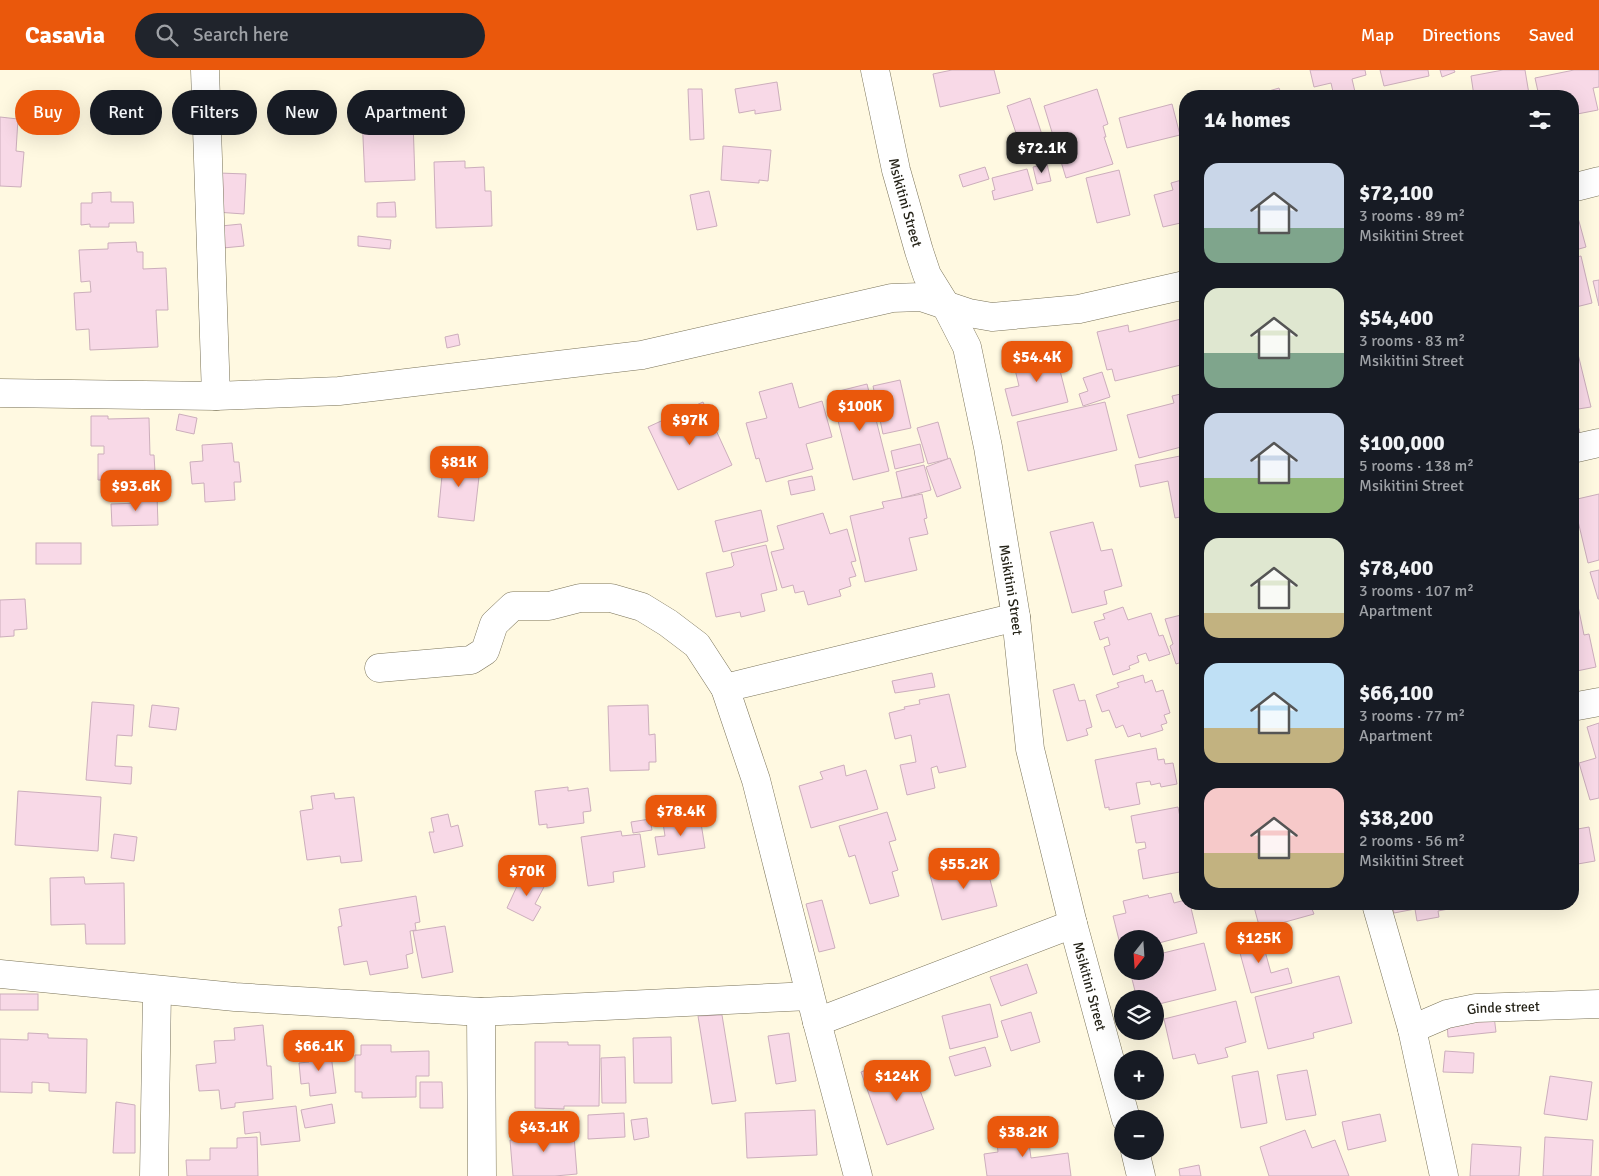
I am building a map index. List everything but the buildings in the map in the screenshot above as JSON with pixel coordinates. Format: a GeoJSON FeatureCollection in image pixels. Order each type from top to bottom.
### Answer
{"type":"FeatureCollection","features":[{"type":"Feature","properties":{"kind":"street"},"geometry":{"type":"LineString","coordinates":[[205,70],[216,396]]}},
{"type":"Feature","properties":{"kind":"street","name":"Msikitini Street"},"geometry":{"type":"LineString","coordinates":[[875,70],[896,170],[919,252],[927,275],[945,304],[967,347],[988,447],[1016,617],[1030,749],[1124,1110]]}},
{"type":"Feature","properties":{"kind":"street"},"geometry":{"type":"LineString","coordinates":[[1579,186],[1599,181]]}},
{"type":"Feature","properties":{"kind":"street"},"geometry":{"type":"LineString","coordinates":[[0,393],[216,396],[339,391],[642,355],[892,298],[920,297],[945,304],[969,314],[992,317],[1080,309],[1179,286]]}},
{"type":"Feature","properties":{"kind":"street"},"geometry":{"type":"LineString","coordinates":[[1579,446],[1599,442]]}},
{"type":"Feature","properties":{"kind":"street"},"geometry":{"type":"LineString","coordinates":[[378,668],[471,660],[485,651],[494,624],[513,606],[549,606],[580,598],[611,598],[642,607],[668,623],[697,645],[726,688],[756,780],[813,1009],[858,1176]]}},
{"type":"Feature","properties":{"kind":"street"},"geometry":{"type":"LineString","coordinates":[[726,688],[1016,617]]}},
{"type":"Feature","properties":{"kind":"street"},"geometry":{"type":"LineString","coordinates":[[1579,706],[1599,702]]}},
{"type":"Feature","properties":{"kind":"street"},"geometry":{"type":"LineString","coordinates":[[1378,910],[1412,1029],[1444,1176]]}},
{"type":"Feature","properties":{"kind":"street"},"geometry":{"type":"LineString","coordinates":[[0,974],[157,991],[481,1012],[813,1009],[1074,924]]}},
{"type":"Feature","properties":{"kind":"street"},"geometry":{"type":"LineString","coordinates":[[154,1176],[157,991]]}},
{"type":"Feature","properties":{"kind":"street","name":"Ginde street"},"geometry":{"type":"LineString","coordinates":[[1412,1029],[1447,1014],[1476,1008],[1599,1004]]}},
{"type":"Feature","properties":{"kind":"street"},"geometry":{"type":"LineString","coordinates":[[481,1012],[482,1176]]}},
{"type":"Feature","properties":{"kind":"street"},"geometry":{"type":"LineString","coordinates":[[1137,1160],[1141,1176]]}}]}
